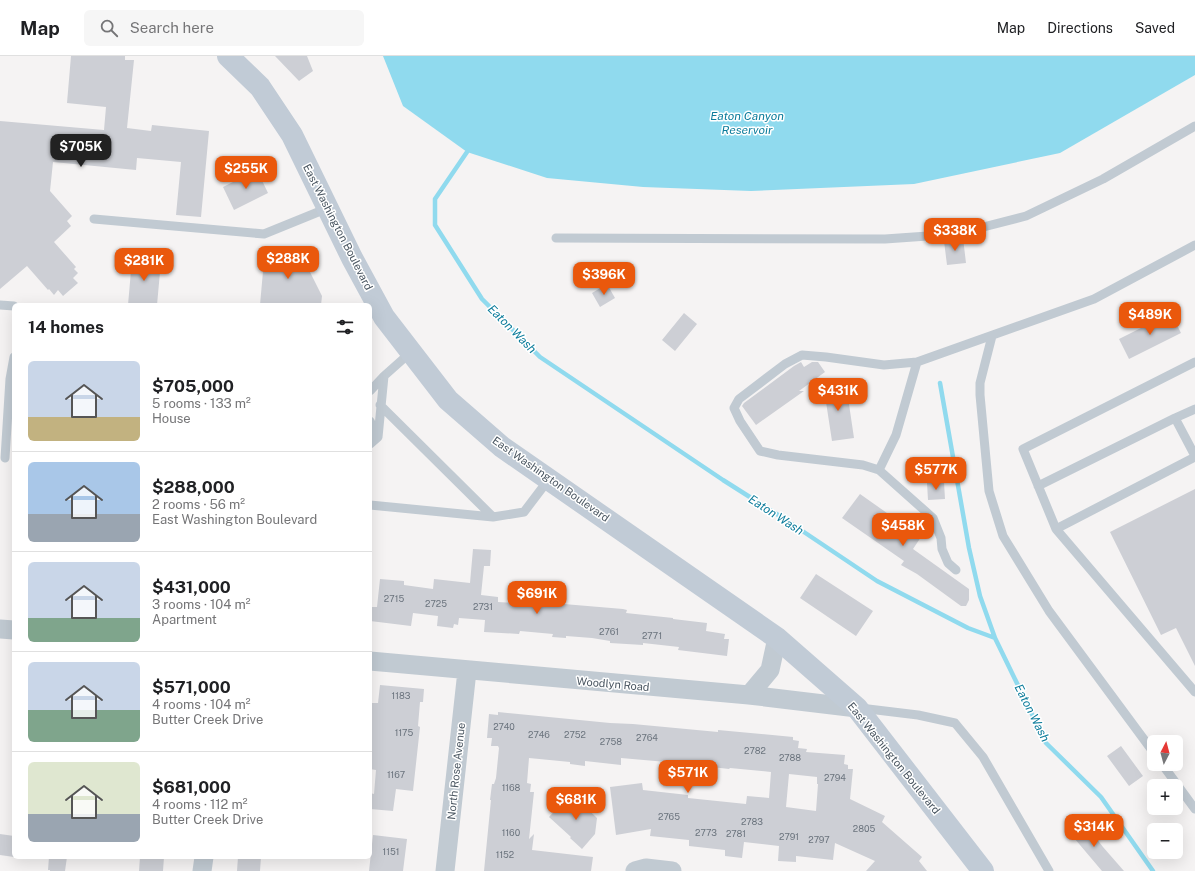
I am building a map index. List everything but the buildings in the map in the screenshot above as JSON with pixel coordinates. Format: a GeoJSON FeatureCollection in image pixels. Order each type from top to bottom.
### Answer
{"type":"FeatureCollection","features":[{"type":"Feature","properties":{"kind":"main road","name":"East Washington Boulevard"},"geometry":{"type":"LineString","coordinates":[[228,56],[260,87],[292,135],[352,258],[384,317],[448,400],[502,447],[777,638],[857,708],[983,871]]}},
{"type":"Feature","properties":{"kind":"street"},"geometry":{"type":"LineString","coordinates":[[0,629],[12,630]]}},
{"type":"Feature","properties":{"kind":"street"},"geometry":{"type":"LineString","coordinates":[[749,695],[770,670],[777,638]]}},
{"type":"Feature","properties":{"kind":"street","name":"Woodlyn Road"},"geometry":{"type":"LineString","coordinates":[[372,661],[467,671],[749,695],[857,708]]}},
{"type":"Feature","properties":{"kind":"street","name":"North Rose Avenue"},"geometry":{"type":"LineString","coordinates":[[445,871],[467,671]]}},
{"type":"Feature","properties":{"kind":"street"},"geometry":{"type":"LineString","coordinates":[[202,871],[204,859]]}},
{"type":"Feature","properties":{"kind":"street"},"geometry":{"type":"LineString","coordinates":[[635,871],[646,868],[672,871]]}},
{"type":"Feature","properties":{"kind":"lane"},"geometry":{"type":"LineString","coordinates":[[556,238],[885,239],[956,234],[1026,216],[1103,179],[1195,126]]}},
{"type":"Feature","properties":{"kind":"lane"},"geometry":{"type":"LineString","coordinates":[[94,219],[264,234],[328,208]]}},
{"type":"Feature","properties":{"kind":"lane"},"geometry":{"type":"LineString","coordinates":[[956,570],[948,563],[942,549],[941,538],[933,518],[879,470],[863,465],[778,455],[760,451],[740,421],[734,408],[739,399],[785,364],[802,356],[826,357],[884,365],[917,362],[1094,299],[1195,245]]}},
{"type":"Feature","properties":{"kind":"lane"},"geometry":{"type":"LineString","coordinates":[[0,304],[12,306]]}},
{"type":"Feature","properties":{"kind":"lane"},"geometry":{"type":"LineString","coordinates":[[992,336],[980,383],[980,395],[989,491],[1004,536],[1049,611],[1147,744]]}},
{"type":"Feature","properties":{"kind":"lane"},"geometry":{"type":"LineString","coordinates":[[372,388],[411,352]]}},
{"type":"Feature","properties":{"kind":"lane"},"geometry":{"type":"LineString","coordinates":[[879,470],[896,435],[917,362]]}},
{"type":"Feature","properties":{"kind":"lane"},"geometry":{"type":"LineString","coordinates":[[1195,362],[1023,449],[1056,529],[1195,692]]}},
{"type":"Feature","properties":{"kind":"lane"},"geometry":{"type":"LineString","coordinates":[[4,458],[12,368]]}},
{"type":"Feature","properties":{"kind":"lane"},"geometry":{"type":"LineString","coordinates":[[372,442],[378,437],[384,376]]}},
{"type":"Feature","properties":{"kind":"lane"},"geometry":{"type":"LineString","coordinates":[[0,378],[10,379]]}},
{"type":"Feature","properties":{"kind":"lane"},"geometry":{"type":"LineString","coordinates":[[380,405],[493,517]]}},
{"type":"Feature","properties":{"kind":"lane"},"geometry":{"type":"LineString","coordinates":[[1038,486],[1195,409]]}},
{"type":"Feature","properties":{"kind":"lane"},"geometry":{"type":"LineString","coordinates":[[1056,529],[1195,457],[1176,418]]}},
{"type":"Feature","properties":{"kind":"lane"},"geometry":{"type":"LineString","coordinates":[[372,425],[378,437]]}},
{"type":"Feature","properties":{"kind":"lane"},"geometry":{"type":"LineString","coordinates":[[372,504],[493,517],[524,512],[549,479]]}},
{"type":"Feature","properties":{"kind":"lane"},"geometry":{"type":"LineString","coordinates":[[857,708],[918,715],[954,723],[983,757],[1049,871]]}},
{"type":"Feature","properties":{"kind":"lane"},"geometry":{"type":"LineString","coordinates":[[1167,771],[1195,809]]}},
{"type":"Feature","properties":{"kind":"water","name":"Eaton Canyon Reservoir"},"geometry":{"type":"Polygon","coordinates":[[[383,56],[1195,56],[1195,75],[1060,153],[914,184],[751,191],[643,187],[547,178],[467,152],[403,106],[383,56]]]}},
{"type":"Feature","properties":{"kind":"waterway","name":"Eaton Wash"},"geometry":{"type":"LineString","coordinates":[[467,152],[435,199],[435,225],[482,299],[540,357],[723,480],[877,581],[968,628],[995,638],[1046,743],[1101,797],[1153,871]]}},
{"type":"Feature","properties":{"kind":"waterway"},"geometry":{"type":"LineString","coordinates":[[940,383],[969,548],[980,596],[995,638]]}}]}
